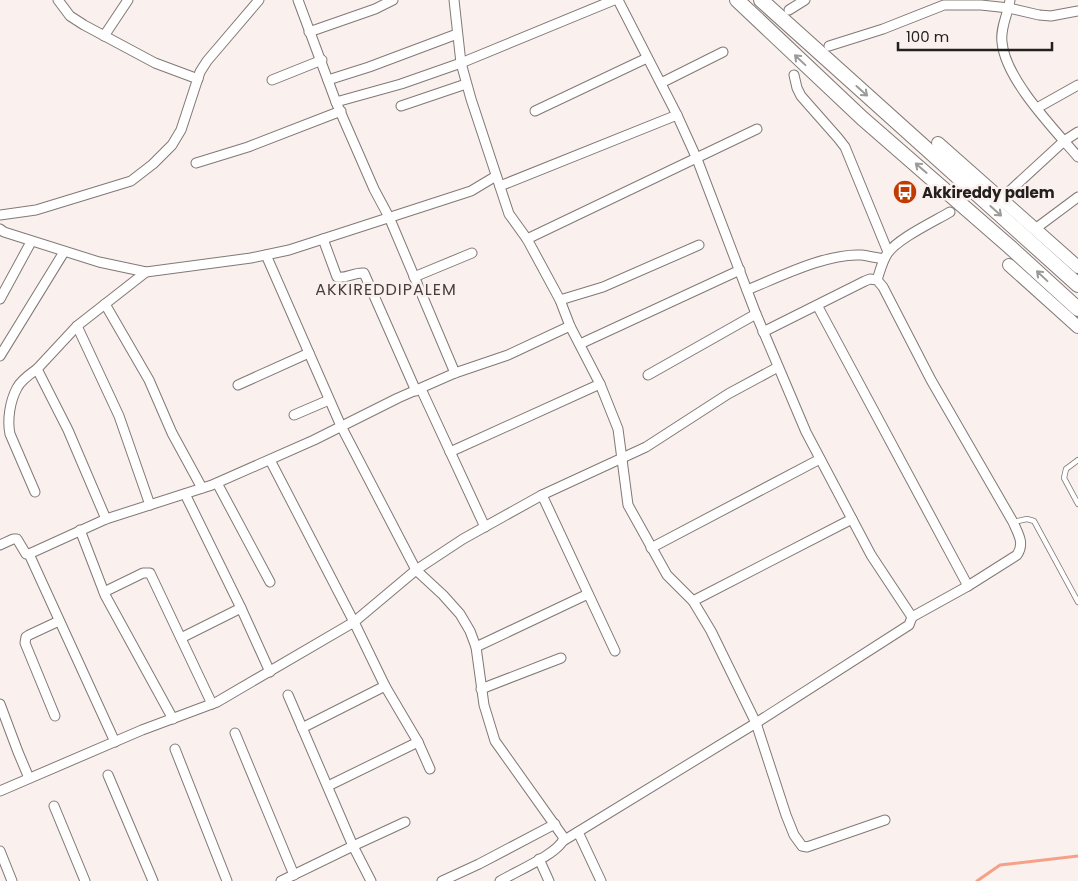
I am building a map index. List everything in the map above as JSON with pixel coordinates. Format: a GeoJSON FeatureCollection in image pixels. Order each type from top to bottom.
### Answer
{"type":"FeatureCollection","features":[{"type":"Feature","properties":{"kind":"main road"},"geometry":{"type":"LineString","coordinates":[[737,0],[862,118],[1078,309]]}},
{"type":"Feature","properties":{"kind":"main road"},"geometry":{"type":"LineString","coordinates":[[761,0],[1078,285]]}},
{"type":"Feature","properties":{"kind":"street"},"geometry":{"type":"LineString","coordinates":[[58,0],[70,16],[104,36],[155,63],[198,79]]}},
{"type":"Feature","properties":{"kind":"street"},"geometry":{"type":"LineString","coordinates":[[104,36],[128,0]]}},
{"type":"Feature","properties":{"kind":"street"},"geometry":{"type":"LineString","coordinates":[[0,215],[36,210],[131,181],[153,164],[172,145],[181,130],[206,61],[259,0]]}},
{"type":"Feature","properties":{"kind":"street"},"geometry":{"type":"LineString","coordinates":[[298,0],[340,112],[374,189],[389,217],[455,373]]}},
{"type":"Feature","properties":{"kind":"street"},"geometry":{"type":"LineString","coordinates":[[309,32],[393,0]]}},
{"type":"Feature","properties":{"kind":"street"},"geometry":{"type":"LineString","coordinates":[[454,0],[461,63],[466,84],[509,214],[527,240],[560,300],[570,326],[600,384],[618,429],[628,505],[667,575],[693,601],[712,631],[756,723],[794,835],[802,846],[806,847],[886,820]]}},
{"type":"Feature","properties":{"kind":"street"},"geometry":{"type":"LineString","coordinates":[[336,102],[400,84],[461,63],[614,0]]}},
{"type":"Feature","properties":{"kind":"street"},"geometry":{"type":"LineString","coordinates":[[618,0],[677,115],[697,159],[763,332],[806,432],[871,556],[912,617]]}},
{"type":"Feature","properties":{"kind":"street"},"geometry":{"type":"LineString","coordinates":[[790,10],[805,0]]}},
{"type":"Feature","properties":{"kind":"street"},"geometry":{"type":"LineString","coordinates":[[829,46],[877,31],[932,8],[944,5],[1009,4],[1039,15],[1051,16],[1078,12]]}},
{"type":"Feature","properties":{"kind":"street"},"geometry":{"type":"LineString","coordinates":[[1009,4],[1001,40],[1003,52],[1012,72],[1037,108],[1078,157]]}},
{"type":"Feature","properties":{"kind":"street"},"geometry":{"type":"LineString","coordinates":[[328,80],[369,67],[457,34]]}},
{"type":"Feature","properties":{"kind":"street"},"geometry":{"type":"LineString","coordinates":[[661,83],[723,52]]}},
{"type":"Feature","properties":{"kind":"street"},"geometry":{"type":"LineString","coordinates":[[535,111],[647,58]]}},
{"type":"Feature","properties":{"kind":"street"},"geometry":{"type":"LineString","coordinates":[[272,80],[322,60]]}},
{"type":"Feature","properties":{"kind":"street"},"geometry":{"type":"LineString","coordinates":[[794,75],[796,88],[801,96],[845,148],[886,255]]}},
{"type":"Feature","properties":{"kind":"street"},"geometry":{"type":"LineString","coordinates":[[401,106],[466,84]]}},
{"type":"Feature","properties":{"kind":"street"},"geometry":{"type":"LineString","coordinates":[[1037,108],[1078,85]]}},
{"type":"Feature","properties":{"kind":"street"},"geometry":{"type":"LineString","coordinates":[[196,163],[340,112]]}},
{"type":"Feature","properties":{"kind":"street"},"geometry":{"type":"LineString","coordinates":[[500,186],[677,115]]}},
{"type":"Feature","properties":{"kind":"street"},"geometry":{"type":"LineString","coordinates":[[527,240],[758,129]]}},
{"type":"Feature","properties":{"kind":"street"},"geometry":{"type":"LineString","coordinates":[[1001,199],[1064,141],[1078,132]]}},
{"type":"Feature","properties":{"kind":"street"},"geometry":{"type":"LineString","coordinates":[[938,143],[1078,268]]}},
{"type":"Feature","properties":{"kind":"street"},"geometry":{"type":"LineString","coordinates":[[0,229],[31,242],[64,252],[146,272],[266,255],[323,239],[471,191],[496,176]]}},
{"type":"Feature","properties":{"kind":"street"},"geometry":{"type":"LineString","coordinates":[[1035,229],[1078,197]]}},
{"type":"Feature","properties":{"kind":"street"},"geometry":{"type":"LineString","coordinates":[[877,280],[886,255],[897,244],[950,212]]}},
{"type":"Feature","properties":{"kind":"street"},"geometry":{"type":"LineString","coordinates":[[323,239],[337,277],[364,273],[484,527]]}},
{"type":"Feature","properties":{"kind":"street"},"geometry":{"type":"LineString","coordinates":[[0,299],[31,242]]}},
{"type":"Feature","properties":{"kind":"street"},"geometry":{"type":"LineString","coordinates":[[560,300],[603,287],[699,245]]}},
{"type":"Feature","properties":{"kind":"street"},"geometry":{"type":"LineString","coordinates":[[0,356],[64,252]]}},
{"type":"Feature","properties":{"kind":"street"},"geometry":{"type":"LineString","coordinates":[[414,277],[472,252]]}},
{"type":"Feature","properties":{"kind":"street"},"geometry":{"type":"LineString","coordinates":[[266,255],[341,426],[416,570],[460,614],[470,631],[476,646],[481,689],[488,722],[495,741],[555,824],[564,841]]}},
{"type":"Feature","properties":{"kind":"street"},"geometry":{"type":"LineString","coordinates":[[747,290],[798,269],[844,256],[886,255]]}},
{"type":"Feature","properties":{"kind":"street"},"geometry":{"type":"LineString","coordinates":[[1009,265],[1078,326]]}},
{"type":"Feature","properties":{"kind":"street"},"geometry":{"type":"LineString","coordinates":[[580,344],[740,270]]}},
{"type":"Feature","properties":{"kind":"street"},"geometry":{"type":"LineString","coordinates":[[36,492],[10,434],[12,404],[18,387],[77,326],[146,272]]}},
{"type":"Feature","properties":{"kind":"street"},"geometry":{"type":"LineString","coordinates":[[500,881],[556,849],[578,832],[756,723],[909,625],[912,617],[968,586],[1017,555],[1021,548],[1021,540],[1013,522],[931,380],[884,287],[877,280],[865,281],[763,332]]}},
{"type":"Feature","properties":{"kind":"street"},"geometry":{"type":"LineString","coordinates":[[105,304],[149,380],[172,433],[202,488]]}},
{"type":"Feature","properties":{"kind":"street"},"geometry":{"type":"LineString","coordinates":[[817,305],[968,586]]}},
{"type":"Feature","properties":{"kind":"street"},"geometry":{"type":"LineString","coordinates":[[648,375],[756,314]]}},
{"type":"Feature","properties":{"kind":"street"},"geometry":{"type":"LineString","coordinates":[[77,326],[119,416],[150,505]]}},
{"type":"Feature","properties":{"kind":"street"},"geometry":{"type":"LineString","coordinates":[[29,554],[106,519],[217,483],[455,373],[508,355],[570,326]]}},
{"type":"Feature","properties":{"kind":"street"},"geometry":{"type":"LineString","coordinates":[[238,385],[309,353]]}},
{"type":"Feature","properties":{"kind":"street"},"geometry":{"type":"LineString","coordinates":[[0,791],[115,742],[212,704],[354,622],[416,570],[463,539],[542,495],[655,442],[728,394],[778,367]]}},
{"type":"Feature","properties":{"kind":"street"},"geometry":{"type":"LineString","coordinates":[[37,369],[68,430],[106,519]]}},
{"type":"Feature","properties":{"kind":"street"},"geometry":{"type":"LineString","coordinates":[[450,452],[600,384]]}},
{"type":"Feature","properties":{"kind":"street"},"geometry":{"type":"LineString","coordinates":[[294,415],[329,400]]}},
{"type":"Feature","properties":{"kind":"street"},"geometry":{"type":"LineString","coordinates":[[270,460],[385,686],[418,742],[430,769]]}},
{"type":"Feature","properties":{"kind":"street"},"geometry":{"type":"LineString","coordinates":[[651,548],[820,460]]}},
{"type":"Feature","properties":{"kind":"street"},"geometry":{"type":"LineString","coordinates":[[217,483],[270,582]]}},
{"type":"Feature","properties":{"kind":"street"},"geometry":{"type":"LineString","coordinates":[[185,494],[270,672]]}},
{"type":"Feature","properties":{"kind":"street"},"geometry":{"type":"LineString","coordinates":[[542,495],[615,651]]}},
{"type":"Feature","properties":{"kind":"street"},"geometry":{"type":"LineString","coordinates":[[693,601],[852,519]]}},
{"type":"Feature","properties":{"kind":"street"},"geometry":{"type":"LineString","coordinates":[[80,530],[104,592],[173,719]]}},
{"type":"Feature","properties":{"kind":"street"},"geometry":{"type":"LineString","coordinates":[[0,544],[17,539],[26,554],[29,554],[115,742]]}},
{"type":"Feature","properties":{"kind":"street"},"geometry":{"type":"LineString","coordinates":[[104,592],[143,573],[150,574],[212,704]]}},
{"type":"Feature","properties":{"kind":"street"},"geometry":{"type":"LineString","coordinates":[[476,646],[588,594]]}},
{"type":"Feature","properties":{"kind":"street"},"geometry":{"type":"LineString","coordinates":[[181,638],[241,608]]}},
{"type":"Feature","properties":{"kind":"street"},"geometry":{"type":"LineString","coordinates":[[55,716],[24,643],[29,635],[59,621]]}},
{"type":"Feature","properties":{"kind":"street"},"geometry":{"type":"LineString","coordinates":[[481,689],[561,658]]}},
{"type":"Feature","properties":{"kind":"street"},"geometry":{"type":"LineString","coordinates":[[302,728],[385,686]]}},
{"type":"Feature","properties":{"kind":"street"},"geometry":{"type":"LineString","coordinates":[[288,695],[353,846],[371,881]]}},
{"type":"Feature","properties":{"kind":"street"},"geometry":{"type":"LineString","coordinates":[[0,704],[29,778]]}},
{"type":"Feature","properties":{"kind":"street"},"geometry":{"type":"LineString","coordinates":[[235,733],[294,875]]}},
{"type":"Feature","properties":{"kind":"street"},"geometry":{"type":"LineString","coordinates":[[328,786],[418,742]]}},
{"type":"Feature","properties":{"kind":"street"},"geometry":{"type":"LineString","coordinates":[[174,749],[227,881]]}},
{"type":"Feature","properties":{"kind":"street"},"geometry":{"type":"LineString","coordinates":[[108,775],[153,881]]}},
{"type":"Feature","properties":{"kind":"street"},"geometry":{"type":"LineString","coordinates":[[54,806],[85,881]]}},
{"type":"Feature","properties":{"kind":"street"},"geometry":{"type":"LineString","coordinates":[[280,881],[405,822]]}},
{"type":"Feature","properties":{"kind":"street"},"geometry":{"type":"LineString","coordinates":[[442,881],[555,824]]}},
{"type":"Feature","properties":{"kind":"street"},"geometry":{"type":"LineString","coordinates":[[578,832],[600,881]]}},
{"type":"Feature","properties":{"kind":"street"},"geometry":{"type":"LineString","coordinates":[[0,851],[12,881]]}},
{"type":"Feature","properties":{"kind":"street"},"geometry":{"type":"LineString","coordinates":[[539,859],[549,881]]}},
{"type":"Feature","properties":{"kind":"lane"},"geometry":{"type":"LineString","coordinates":[[1078,460],[1066,469],[1064,478],[1078,504]]}},
{"type":"Feature","properties":{"kind":"lane"},"geometry":{"type":"LineString","coordinates":[[1013,522],[1027,519],[1034,521],[1078,602]]}},
{"type":"Feature","properties":{"kind":"waterway"},"geometry":{"type":"LineString","coordinates":[[977,881],[1000,865],[1078,856]]}},
{"type":"Feature","properties":{"kind":"place","name":"Akkireddy palem"},"geometry":{"type":"Point","coordinates":[905,192]}},
{"type":"Feature","properties":{"kind":"district","name":"AKKIREDDIPALEM"},"geometry":{"type":"Point","coordinates":[386,289]}}]}
